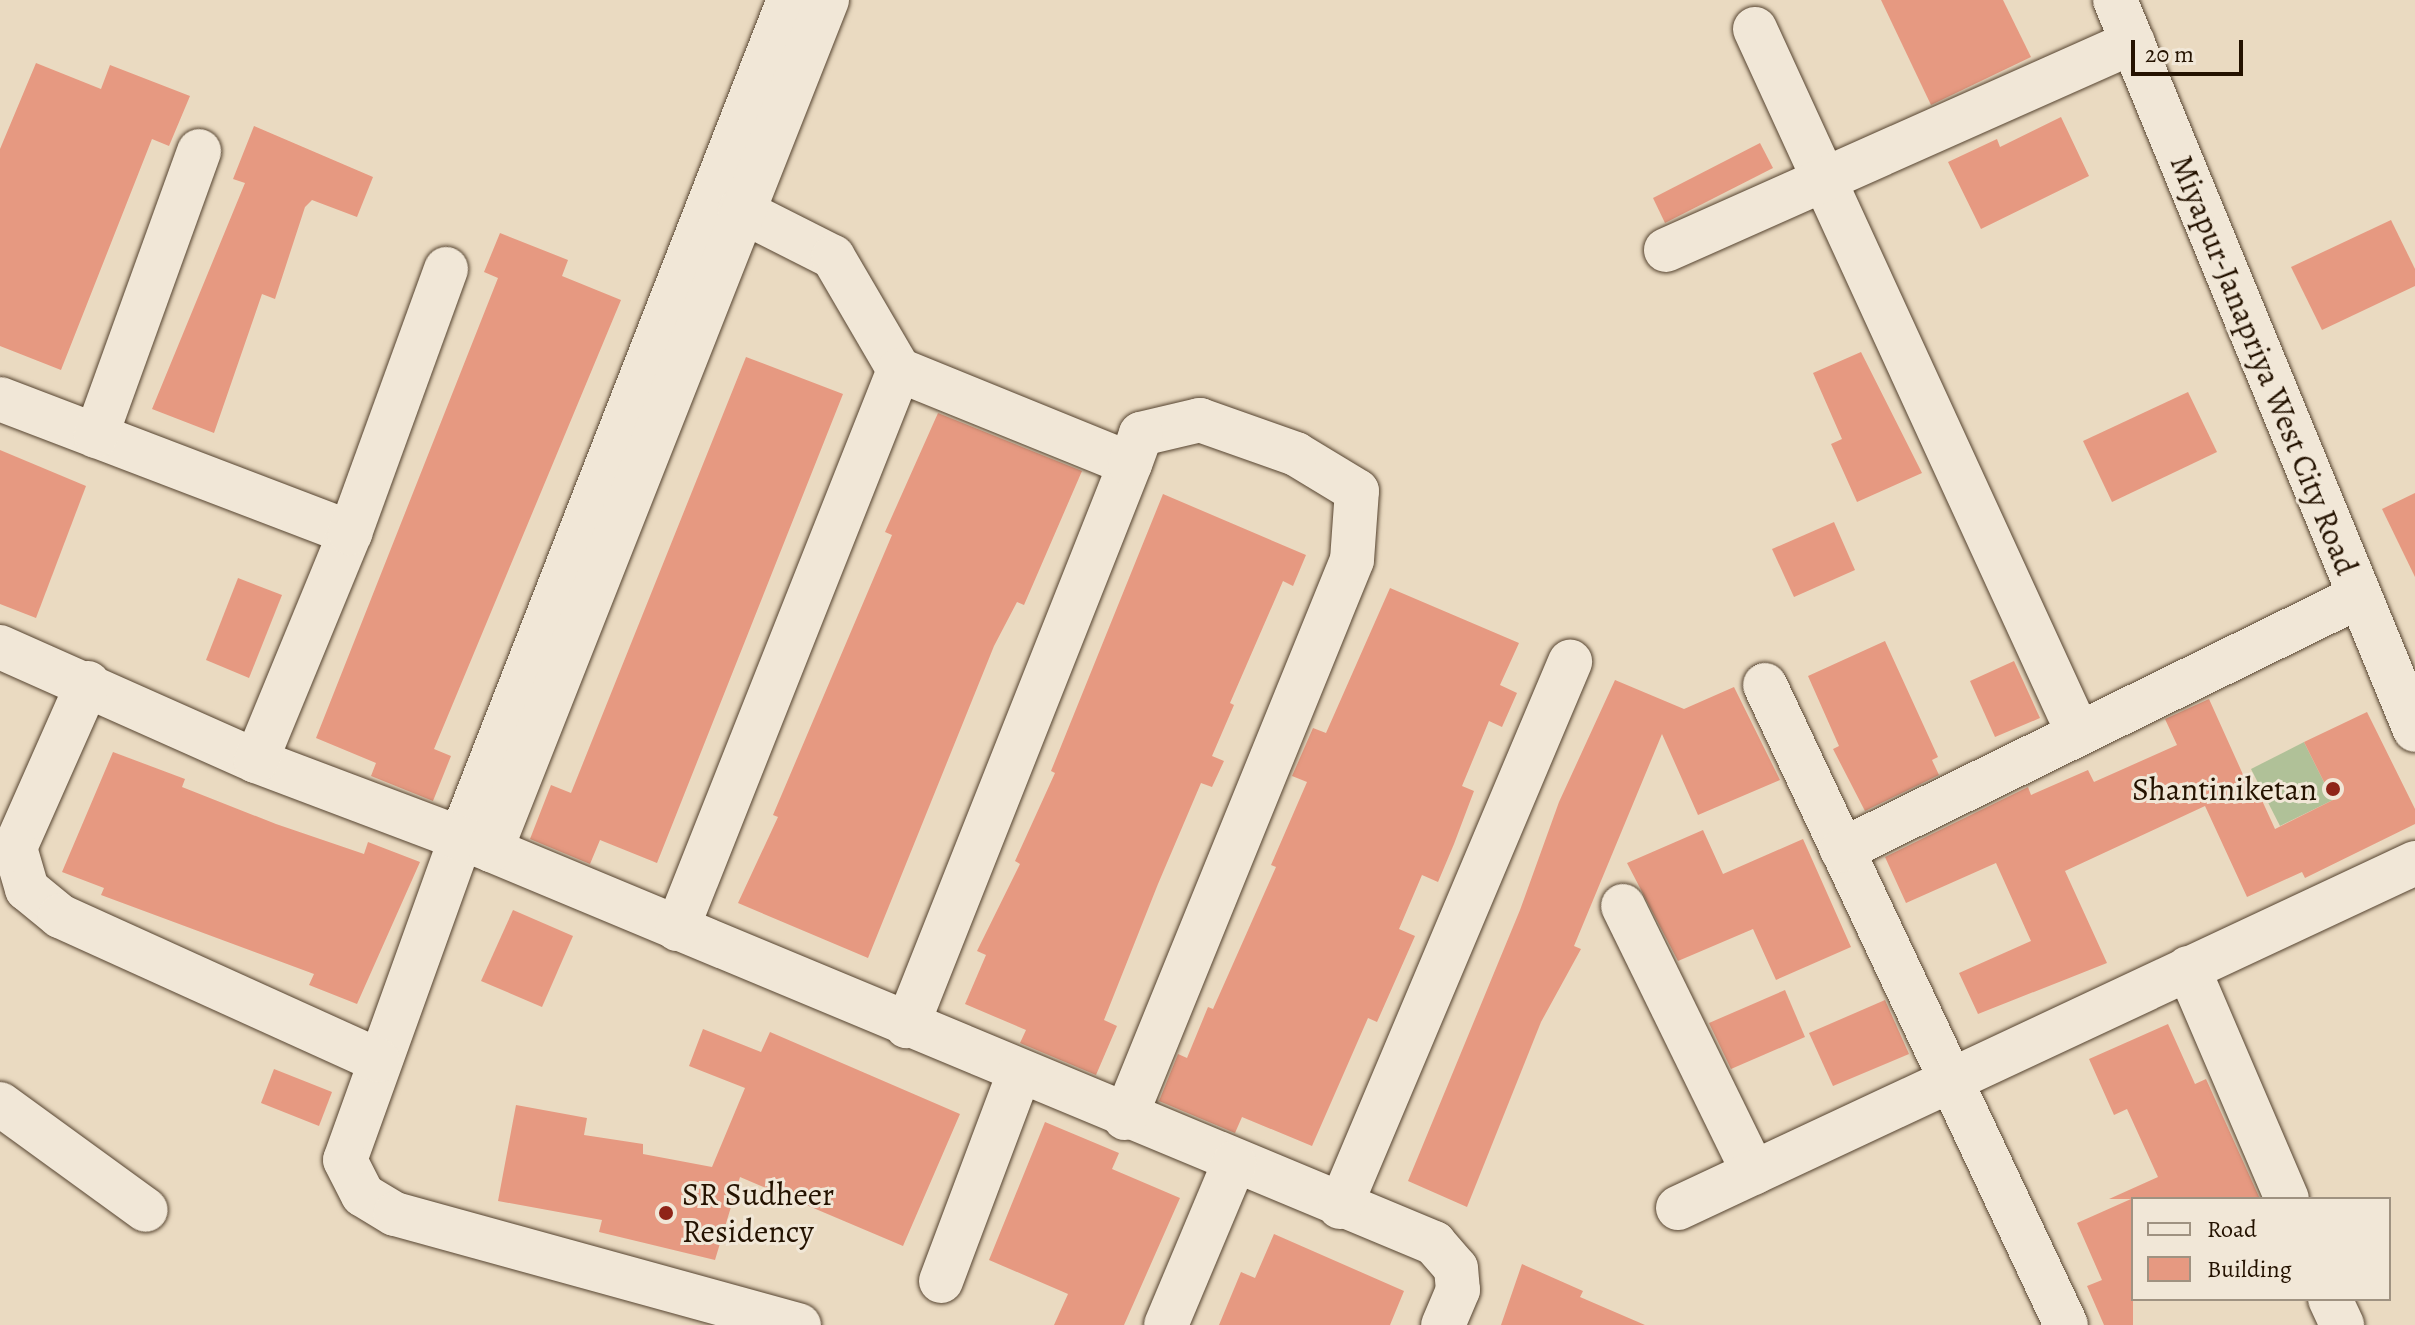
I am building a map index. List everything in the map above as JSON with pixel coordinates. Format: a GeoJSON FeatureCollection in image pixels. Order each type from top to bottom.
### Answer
{"type":"FeatureCollection","features":[{"type":"Feature","properties":{"kind":"street"},"geometry":{"type":"LineString","coordinates":[[476,844],[789,0]]}},
{"type":"Feature","properties":{"kind":"street"},"geometry":{"type":"LineString","coordinates":[[778,1322],[395,1214],[363,1195],[345,1160],[378,1060],[476,844],[827,0]]}},
{"type":"Feature","properties":{"kind":"street","name":"Miyapur-Janapriya West City Road"},"geometry":{"type":"LineString","coordinates":[[2115,0],[2415,730]]}},
{"type":"Feature","properties":{"kind":"street"},"geometry":{"type":"LineString","coordinates":[[1755,29],[2078,733]]}},
{"type":"Feature","properties":{"kind":"street"},"geometry":{"type":"LineString","coordinates":[[1666,250],[2133,42]]}},
{"type":"Feature","properties":{"kind":"street"},"geometry":{"type":"LineString","coordinates":[[96,436],[199,151]]}},
{"type":"Feature","properties":{"kind":"street"},"geometry":{"type":"LineString","coordinates":[[740,210],[833,257],[899,370],[1130,464]]}},
{"type":"Feature","properties":{"kind":"street"},"geometry":{"type":"LineString","coordinates":[[256,761],[350,533],[446,269]]}},
{"type":"Feature","properties":{"kind":"street"},"geometry":{"type":"LineString","coordinates":[[677,929],[899,370]]}},
{"type":"Feature","properties":{"kind":"street"},"geometry":{"type":"LineString","coordinates":[[0,399],[350,533]]}},
{"type":"Feature","properties":{"kind":"street"},"geometry":{"type":"LineString","coordinates":[[907,1026],[1141,434],[1200,420],[1296,454],[1357,491],[1352,560],[1125,1118]]}},
{"type":"Feature","properties":{"kind":"street"},"geometry":{"type":"LineString","coordinates":[[1842,850],[2358,597]]}},
{"type":"Feature","properties":{"kind":"street"},"geometry":{"type":"LineString","coordinates":[[0,647],[88,683],[256,761],[476,844],[1125,1118],[1434,1243],[1449,1256],[1458,1290],[1443,1325]]}},
{"type":"Feature","properties":{"kind":"street"},"geometry":{"type":"LineString","coordinates":[[1340,1207],[1570,662]]}},
{"type":"Feature","properties":{"kind":"street"},"geometry":{"type":"LineString","coordinates":[[88,683],[5,857],[27,889],[60,916],[378,1060]]}},
{"type":"Feature","properties":{"kind":"street"},"geometry":{"type":"LineString","coordinates":[[1765,685],[2066,1325]]}},
{"type":"Feature","properties":{"kind":"street"},"geometry":{"type":"LineString","coordinates":[[1678,1208],[2415,863]]}},
{"type":"Feature","properties":{"kind":"street"},"geometry":{"type":"LineString","coordinates":[[1623,906],[1754,1173]]}},
{"type":"Feature","properties":{"kind":"street"},"geometry":{"type":"LineString","coordinates":[[2188,968],[2286,1197]]}},
{"type":"Feature","properties":{"kind":"street"},"geometry":{"type":"LineString","coordinates":[[941,1281],[1019,1073]]}},
{"type":"Feature","properties":{"kind":"street"},"geometry":{"type":"LineString","coordinates":[[0,1104],[146,1210]]}},
{"type":"Feature","properties":{"kind":"street"},"geometry":{"type":"LineString","coordinates":[[1166,1325],[1234,1163]]}},
{"type":"Feature","properties":{"kind":"street"},"geometry":{"type":"LineString","coordinates":[[2331,1301],[2342,1325]]}},
{"type":"Feature","properties":{"kind":"green space"},"geometry":{"type":"Polygon","coordinates":[[[2304,742],[2333,800],[2280,826],[2251,769],[2304,742]]]}},
{"type":"Feature","properties":{"kind":"building"},"geometry":{"type":"Polygon","coordinates":[[[1881,0],[2003,0],[2031,57],[1931,105],[1881,0]]]}},
{"type":"Feature","properties":{"kind":"building"},"geometry":{"type":"Polygon","coordinates":[[[36,63],[101,89],[110,65],[190,96],[169,146],[152,139],[61,370],[0,346],[0,149],[36,63]]]}},
{"type":"Feature","properties":{"kind":"building"},"geometry":{"type":"Polygon","coordinates":[[[2061,117],[2089,176],[1981,229],[1948,162],[1997,139],[2000,147],[2061,117]]]}},
{"type":"Feature","properties":{"kind":"building"},"geometry":{"type":"Polygon","coordinates":[[[254,126],[373,177],[357,217],[312,200],[305,207],[275,299],[262,294],[214,433],[152,409],[245,183],[233,179],[254,126]]]}},
{"type":"Feature","properties":{"kind":"building"},"geometry":{"type":"Polygon","coordinates":[[[1760,143],[1773,168],[1665,223],[1653,198],[1760,143]]]}},
{"type":"Feature","properties":{"kind":"building"},"geometry":{"type":"Polygon","coordinates":[[[2391,220],[2415,269],[2415,286],[2322,330],[2291,267],[2391,220]]]}},
{"type":"Feature","properties":{"kind":"building"},"geometry":{"type":"Polygon","coordinates":[[[500,233],[568,260],[562,276],[621,300],[434,749],[451,756],[433,801],[371,776],[376,763],[316,738],[498,278],[484,272],[500,233]]]}},
{"type":"Feature","properties":{"kind":"building"},"geometry":{"type":"Polygon","coordinates":[[[1861,352],[1922,473],[1857,502],[1831,444],[1842,439],[1813,373],[1861,352]]]}},
{"type":"Feature","properties":{"kind":"building"},"geometry":{"type":"Polygon","coordinates":[[[746,357],[843,394],[657,863],[600,840],[590,864],[530,839],[551,785],[571,793],[746,357]]]}},
{"type":"Feature","properties":{"kind":"building"},"geometry":{"type":"Polygon","coordinates":[[[2188,392],[2217,452],[2112,502],[2083,441],[2188,392]]]}},
{"type":"Feature","properties":{"kind":"building"},"geometry":{"type":"Polygon","coordinates":[[[938,413],[1082,471],[1024,605],[1017,602],[994,646],[868,958],[738,903],[778,817],[773,815],[892,535],[885,532],[938,413]]]}},
{"type":"Feature","properties":{"kind":"building"},"geometry":{"type":"Polygon","coordinates":[[[0,450],[86,486],[36,618],[0,604],[0,450]]]}},
{"type":"Feature","properties":{"kind":"building"},"geometry":{"type":"Polygon","coordinates":[[[2415,493],[2415,577],[2382,509],[2415,493]]]}},
{"type":"Feature","properties":{"kind":"building"},"geometry":{"type":"Polygon","coordinates":[[[1163,494],[1306,555],[1293,586],[1283,581],[1230,703],[1234,705],[1212,756],[1224,761],[1212,787],[1201,783],[1158,884],[1104,1020],[1117,1026],[1096,1075],[1020,1043],[1026,1030],[965,1004],[986,955],[977,951],[1020,864],[1015,861],[1055,773],[1051,771],[1163,494]]]}},
{"type":"Feature","properties":{"kind":"building"},"geometry":{"type":"Polygon","coordinates":[[[1834,522],[1855,570],[1794,597],[1772,549],[1834,522]]]}},
{"type":"Feature","properties":{"kind":"building"},"geometry":{"type":"Polygon","coordinates":[[[238,578],[282,595],[249,678],[206,660],[238,578]]]}},
{"type":"Feature","properties":{"kind":"building"},"geometry":{"type":"Polygon","coordinates":[[[1390,588],[1519,643],[1500,685],[1517,693],[1502,727],[1489,721],[1462,786],[1474,791],[1454,844],[1438,882],[1422,875],[1399,929],[1415,936],[1377,1022],[1368,1018],[1312,1146],[1242,1117],[1235,1133],[1159,1101],[1178,1054],[1187,1058],[1208,1007],[1213,1009],[1276,867],[1271,865],[1307,782],[1292,776],[1313,728],[1326,733],[1390,588]]]}},
{"type":"Feature","properties":{"kind":"building"},"geometry":{"type":"Polygon","coordinates":[[[1885,641],[1938,757],[1932,760],[1939,775],[1865,811],[1833,749],[1839,746],[1808,676],[1885,641]]]}},
{"type":"Feature","properties":{"kind":"building"},"geometry":{"type":"Polygon","coordinates":[[[2014,661],[2040,718],[1995,737],[1970,681],[2014,661]]]}},
{"type":"Feature","properties":{"kind":"building"},"geometry":{"type":"Polygon","coordinates":[[[1615,680],[1684,709],[1734,687],[1780,780],[1698,815],[1662,734],[1574,946],[1581,949],[1541,1022],[1467,1207],[1408,1181],[1520,910],[1559,802],[1615,680]]]}},
{"type":"Feature","properties":{"kind":"building"},"geometry":{"type":"Polygon","coordinates":[[[2209,699],[2254,799],[2260,796],[2275,829],[2333,800],[2304,742],[2367,712],[2415,809],[2415,824],[2305,878],[2302,872],[2247,897],[2205,806],[2065,871],[2107,963],[1978,1014],[1959,973],[2031,941],[1996,863],[1906,903],[1885,857],[2028,787],[2031,795],[2088,770],[2094,782],[2177,745],[2165,719],[2209,699]]]}},
{"type":"Feature","properties":{"kind":"building"},"geometry":{"type":"Polygon","coordinates":[[[113,752],[185,779],[182,787],[276,824],[364,854],[368,842],[420,862],[357,1004],[309,985],[314,974],[101,895],[104,888],[62,872],[113,752]]]}},
{"type":"Feature","properties":{"kind":"building"},"geometry":{"type":"Polygon","coordinates":[[[1703,830],[1723,874],[1803,839],[1851,947],[1776,980],[1753,929],[1678,961],[1627,863],[1703,830]]]}},
{"type":"Feature","properties":{"kind":"building"},"geometry":{"type":"Polygon","coordinates":[[[513,910],[573,936],[542,1007],[481,981],[513,910]]]}},
{"type":"Feature","properties":{"kind":"building"},"geometry":{"type":"Polygon","coordinates":[[[1785,990],[1805,1037],[1731,1069],[1709,1023],[1785,990]]]}},
{"type":"Feature","properties":{"kind":"building"},"geometry":{"type":"Polygon","coordinates":[[[1885,1000],[1909,1054],[1833,1086],[1809,1033],[1885,1000]]]}},
{"type":"Feature","properties":{"kind":"building"},"geometry":{"type":"Polygon","coordinates":[[[2168,1024],[2195,1084],[2206,1079],[2259,1197],[2109,1199],[2158,1177],[2127,1109],[2114,1115],[2089,1059],[2168,1024]]]}},
{"type":"Feature","properties":{"kind":"building"},"geometry":{"type":"Polygon","coordinates":[[[703,1029],[761,1052],[770,1032],[960,1114],[903,1246],[740,1177],[715,1260],[599,1232],[602,1220],[498,1201],[516,1105],[587,1118],[584,1135],[643,1144],[643,1154],[712,1167],[745,1088],[689,1066],[703,1029]]]}},
{"type":"Feature","properties":{"kind":"building"},"geometry":{"type":"Polygon","coordinates":[[[274,1069],[332,1092],[319,1126],[261,1103],[274,1069]]]}},
{"type":"Feature","properties":{"kind":"building"},"geometry":{"type":"Polygon","coordinates":[[[1045,1122],[1119,1153],[1112,1169],[1180,1198],[1124,1325],[1054,1325],[1068,1294],[989,1260],[1045,1122]]]}},
{"type":"Feature","properties":{"kind":"building"},"geometry":{"type":"Polygon","coordinates":[[[2131,1199],[2133,1325],[2104,1325],[2087,1286],[2102,1280],[2077,1223],[2131,1199]]]}},
{"type":"Feature","properties":{"kind":"building"},"geometry":{"type":"Polygon","coordinates":[[[1274,1234],[1404,1291],[1390,1325],[1219,1325],[1241,1272],[1255,1278],[1274,1234]]]}},
{"type":"Feature","properties":{"kind":"building"},"geometry":{"type":"Polygon","coordinates":[[[1522,1264],[1583,1291],[1580,1297],[1645,1325],[1501,1325],[1522,1264]]]}},
{"type":"Feature","properties":{"kind":"place","name":"Shantiniketan"},"geometry":{"type":"Point","coordinates":[2333,789]}},
{"type":"Feature","properties":{"kind":"place","name":"SR Sudheer Residency"},"geometry":{"type":"Point","coordinates":[666,1213]}}]}
